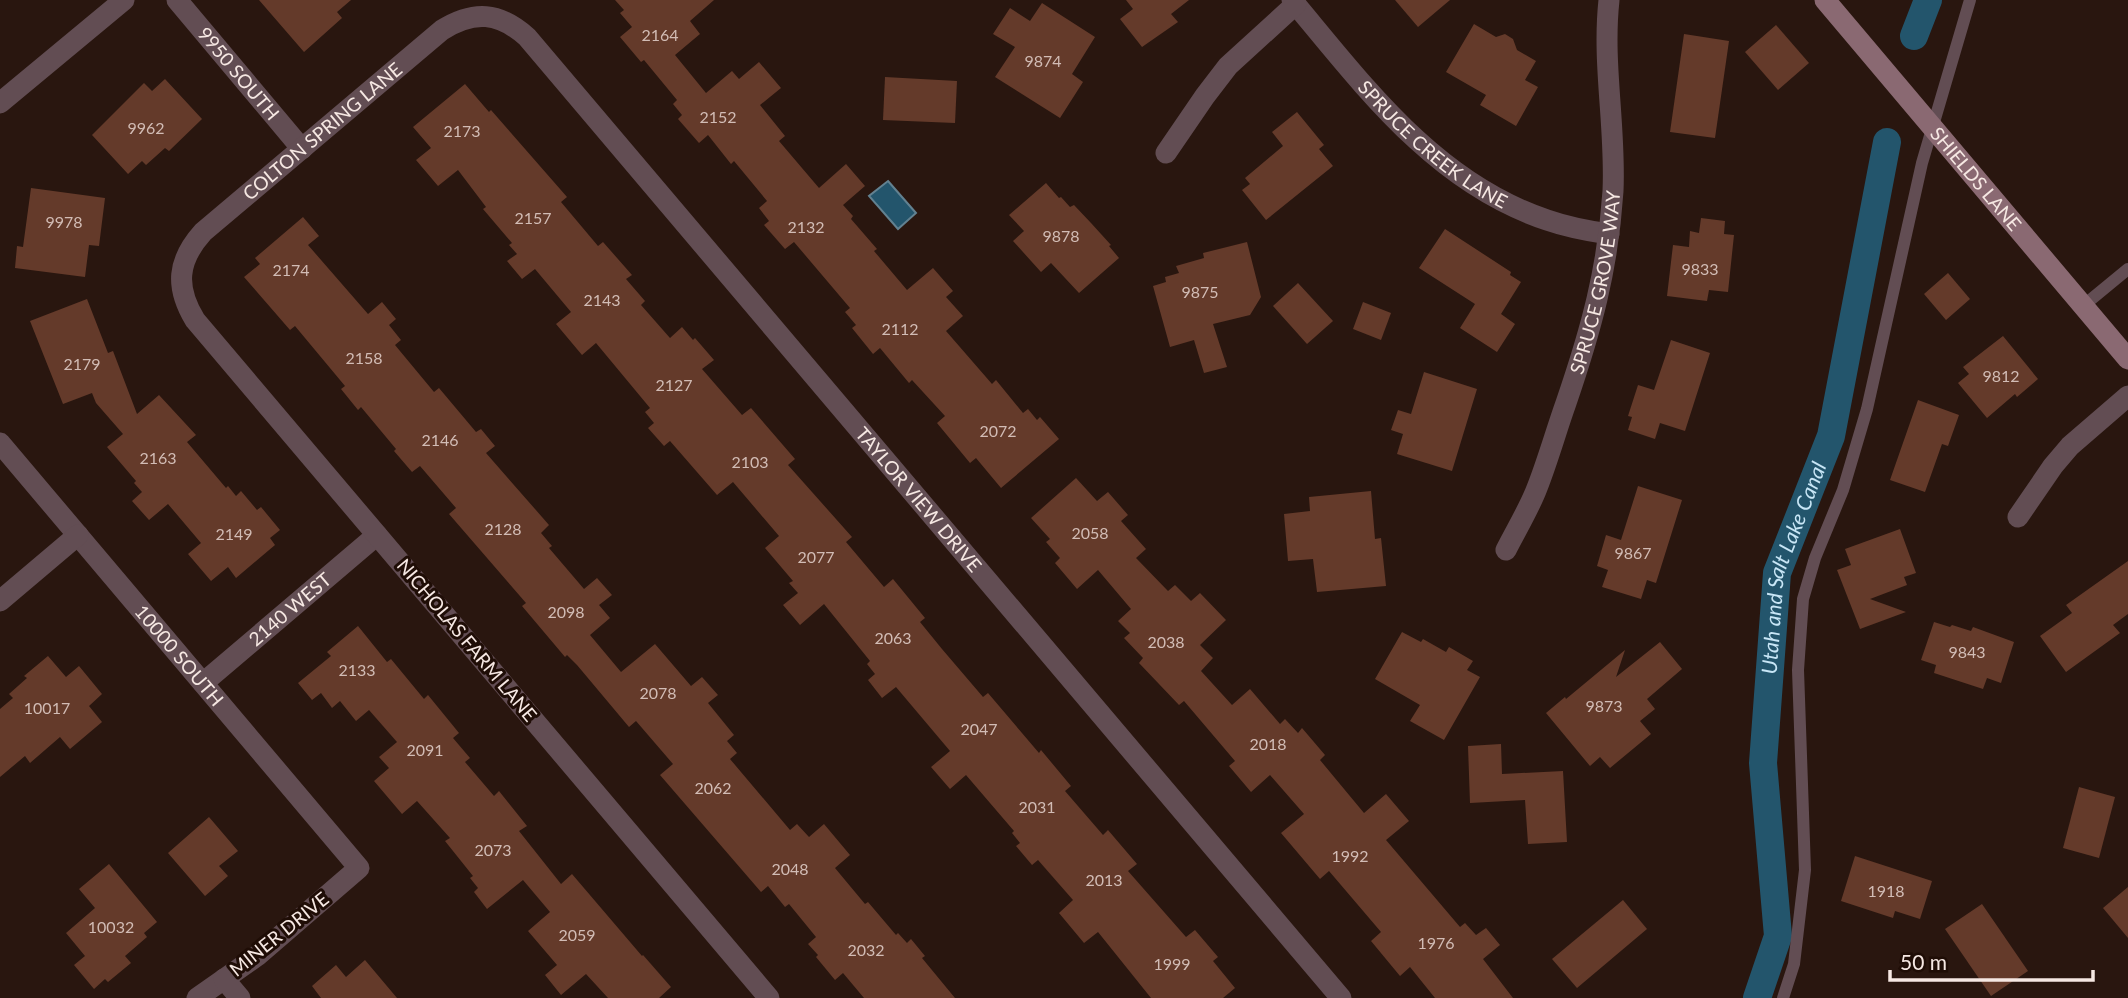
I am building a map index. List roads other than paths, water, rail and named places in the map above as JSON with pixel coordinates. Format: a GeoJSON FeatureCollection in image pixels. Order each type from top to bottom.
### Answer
{"type":"FeatureCollection","features":[{"type":"Feature","properties":{"kind":"main road","name":"SHIELDS LANE"},"geometry":{"type":"LineString","coordinates":[[1825,0],[2128,359]]}},
{"type":"Feature","properties":{"kind":"street"},"geometry":{"type":"LineString","coordinates":[[0,103],[124,0]]}},
{"type":"Feature","properties":{"kind":"street","name":"9950 SOUTH"},"geometry":{"type":"LineString","coordinates":[[177,0],[302,149]]}},
{"type":"Feature","properties":{"kind":"street","name":"SPRUCE GROVE WAY"},"geometry":{"type":"LineString","coordinates":[[1506,550],[1536,490],[1597,304],[1609,234],[1614,146],[1607,41],[1609,0]]}},
{"type":"Feature","properties":{"kind":"street"},"geometry":{"type":"LineString","coordinates":[[1166,153],[1222,73],[1294,2]]}},
{"type":"Feature","properties":{"kind":"street","name":"SPRUCE CREEK LANE"},"geometry":{"type":"LineString","coordinates":[[1294,2],[1397,123],[1451,169],[1502,200],[1545,220],[1576,229],[1609,234]]}},
{"type":"Feature","properties":{"kind":"street","name":"COLTON SPRING LANE"},"geometry":{"type":"LineString","coordinates":[[181,275],[184,259],[202,232],[442,30],[470,17],[486,16]]}},
{"type":"Feature","properties":{"kind":"street","name":"TAYLOR VIEW DRIVE"},"geometry":{"type":"LineString","coordinates":[[486,16],[502,19],[527,37],[1341,998]]}},
{"type":"Feature","properties":{"kind":"street","name":"NICHOLAS FARM LANE"},"geometry":{"type":"LineString","coordinates":[[181,275],[181,291],[195,320],[769,998]]}},
{"type":"Feature","properties":{"kind":"street"},"geometry":{"type":"LineString","coordinates":[[2018,517],[2070,446],[2128,396]]}},
{"type":"Feature","properties":{"kind":"street","name":"10000 SOUTH"},"geometry":{"type":"LineString","coordinates":[[0,443],[359,868]]}},
{"type":"Feature","properties":{"kind":"street"},"geometry":{"type":"LineString","coordinates":[[0,601],[78,535]]}},
{"type":"Feature","properties":{"kind":"street","name":"2140 WEST"},"geometry":{"type":"LineString","coordinates":[[203,683],[377,535]]}},
{"type":"Feature","properties":{"kind":"street","name":"MINER DRIVE"},"geometry":{"type":"LineString","coordinates":[[197,998],[257,956],[359,868]]}},
{"type":"Feature","properties":{"kind":"street"},"geometry":{"type":"LineString","coordinates":[[224,979],[240,998]]}},
{"type":"Feature","properties":{"kind":"lane"},"geometry":{"type":"LineString","coordinates":[[1783,998],[1794,964],[1805,870],[1798,670],[1803,599],[1815,558],[1843,490],[1867,410],[1931,128],[1970,0]]}},
{"type":"Feature","properties":{"kind":"lane"},"geometry":{"type":"LineString","coordinates":[[2083,306],[2128,270]]}},
{"type":"Feature","properties":{"kind":"water"},"geometry":{"type":"Polygon","coordinates":[[[888,181],[916,213],[898,229],[869,196],[888,181]]]}},
{"type":"Feature","properties":{"kind":"waterway","name":"Utah and Salt Lake Canal"},"geometry":{"type":"LineString","coordinates":[[1914,36],[1928,0]]}},
{"type":"Feature","properties":{"kind":"waterway","name":"Utah and Salt Lake Canal"},"geometry":{"type":"LineString","coordinates":[[1757,998],[1778,936],[1763,763],[1777,573],[1831,436],[1887,142]]}}]}
